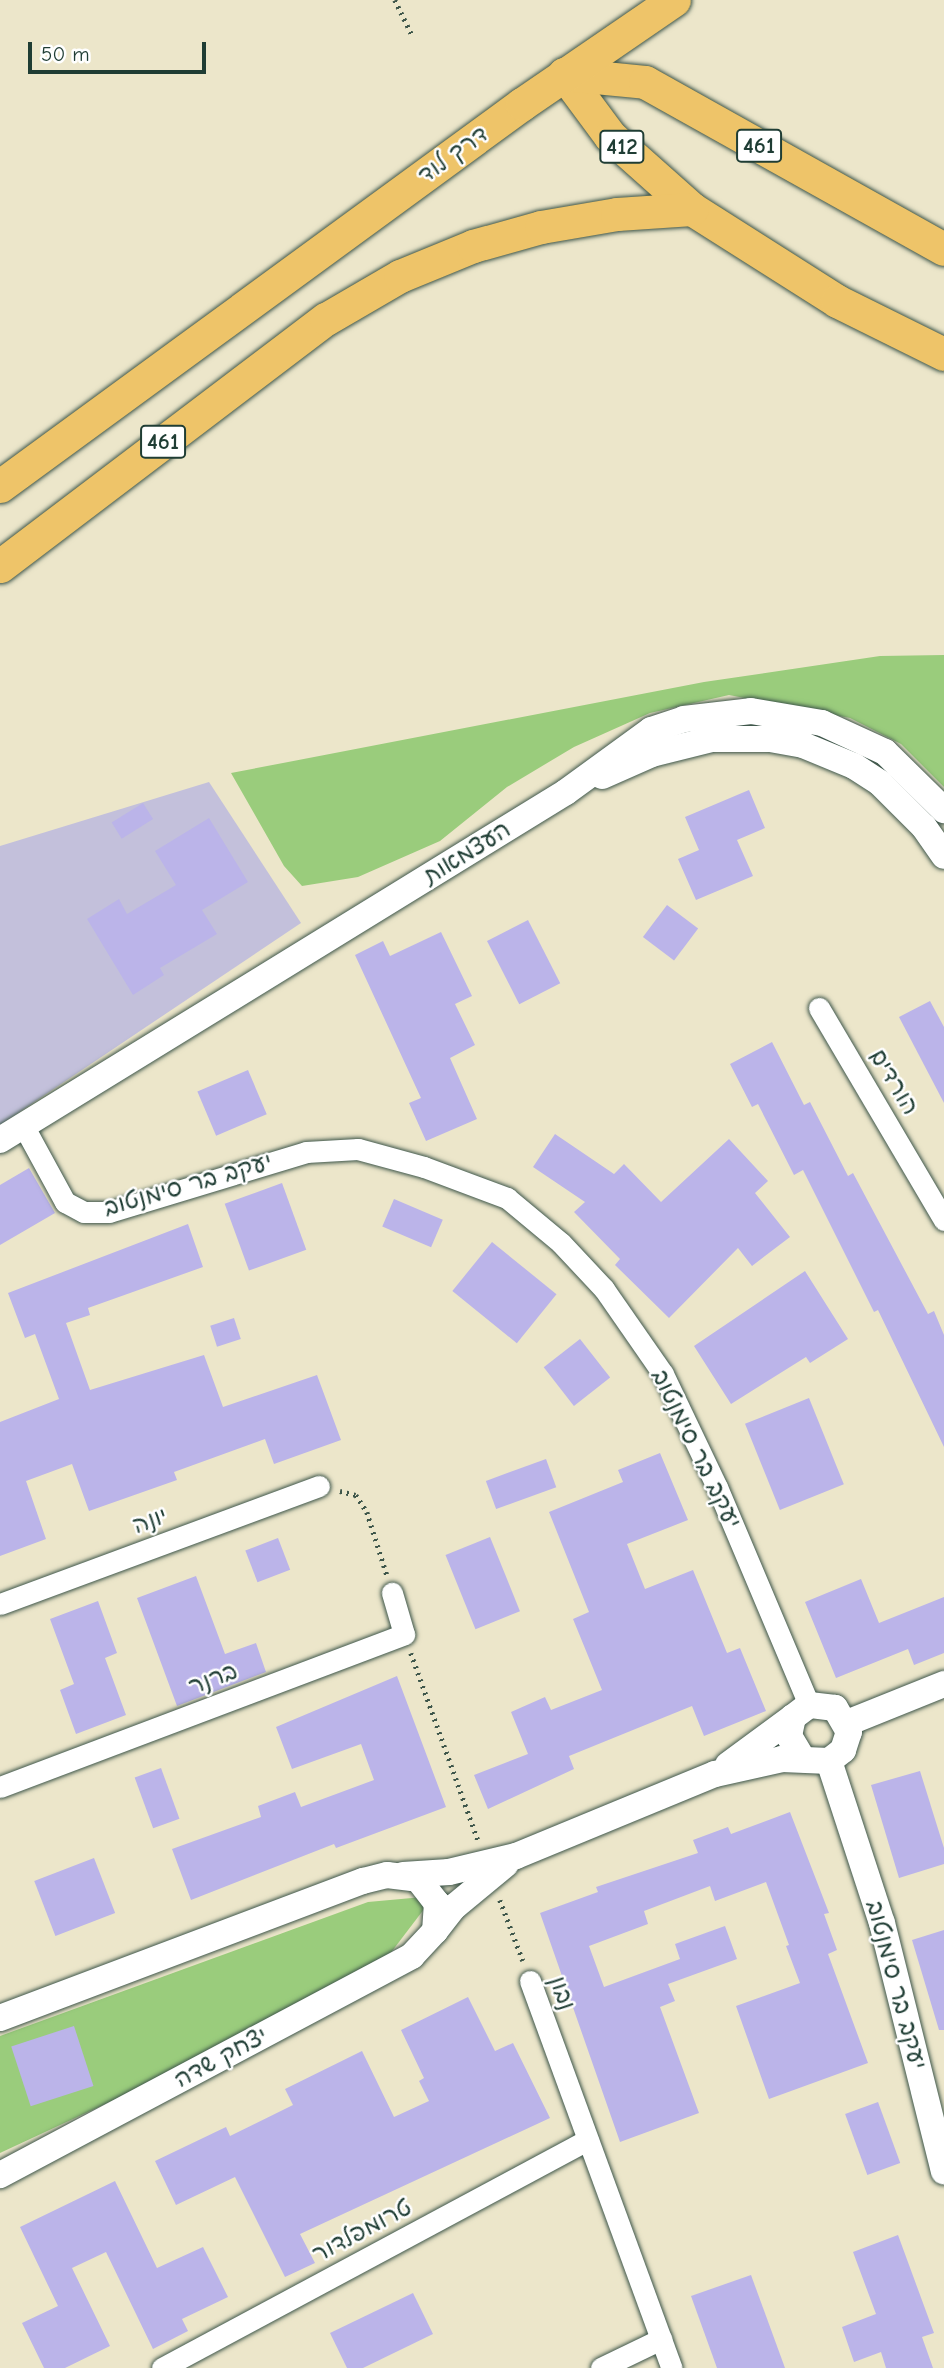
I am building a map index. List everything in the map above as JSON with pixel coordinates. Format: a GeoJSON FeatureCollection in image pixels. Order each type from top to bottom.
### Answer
{"type":"FeatureCollection","features":[{"type":"Feature","properties":{"kind":"main road","name":"דרך לוד"},"geometry":{"type":"LineString","coordinates":[[0,486],[564,74],[674,0]]}},
{"type":"Feature","properties":{"kind":"main road","name":"412"},"geometry":{"type":"LineString","coordinates":[[564,74],[610,136],[692,209]]}},
{"type":"Feature","properties":{"kind":"main road","name":"461"},"geometry":{"type":"LineString","coordinates":[[564,74],[645,82],[944,249]]}},
{"type":"Feature","properties":{"kind":"main road","name":"461"},"geometry":{"type":"LineString","coordinates":[[0,566],[326,318],[400,276],[473,246],[541,227],[617,214],[692,209]]}},
{"type":"Feature","properties":{"kind":"main road"},"geometry":{"type":"LineString","coordinates":[[692,209],[837,301],[944,354]]}},
{"type":"Feature","properties":{"kind":"street","name":"העצמאות"},"geometry":{"type":"LineString","coordinates":[[0,1140],[566,792],[651,730],[696,717],[751,710],[822,723],[858,737],[910,772],[944,810]]}},
{"type":"Feature","properties":{"kind":"street"},"geometry":{"type":"LineString","coordinates":[[566,792],[684,744],[741,737],[770,739],[830,754],[880,783],[924,827],[944,856]]}},
{"type":"Feature","properties":{"kind":"street","name":"הורדים"},"geometry":{"type":"LineString","coordinates":[[819,1008],[944,1220]]}},
{"type":"Feature","properties":{"kind":"street","name":"יעקב בר סימנטוב"},"geometry":{"type":"LineString","coordinates":[[23,1125],[65,1202],[84,1212],[108,1212],[306,1152],[358,1150],[424,1167],[508,1198],[561,1242],[604,1289],[663,1374],[717,1487],[801,1711]]}},
{"type":"Feature","properties":{"kind":"street","name":"יונה"},"geometry":{"type":"LineString","coordinates":[[0,1604],[319,1486]]}},
{"type":"Feature","properties":{"kind":"street"},"geometry":{"type":"LineString","coordinates":[[392,1593],[404,1634]]}},
{"type":"Feature","properties":{"kind":"street","name":"ברנר"},"geometry":{"type":"LineString","coordinates":[[0,1787],[404,1634]]}},
{"type":"Feature","properties":{"kind":"street"},"geometry":{"type":"LineString","coordinates":[[847,1723],[944,1684]]}},
{"type":"Feature","properties":{"kind":"street"},"geometry":{"type":"LineString","coordinates":[[827,1704],[847,1723],[847,1741],[816,1760],[789,1736],[801,1711],[827,1704]]}},
{"type":"Feature","properties":{"kind":"street","name":"יצחק שדה"},"geometry":{"type":"LineString","coordinates":[[0,2018],[363,1881],[403,1875],[489,1869],[715,1774],[801,1711]]}},
{"type":"Feature","properties":{"kind":"street","name":"יעקב בר סימנטוב"},"geometry":{"type":"LineString","coordinates":[[816,1760],[882,1923],[944,2171]]}},
{"type":"Feature","properties":{"kind":"street","name":"יצחק שדה"},"geometry":{"type":"LineString","coordinates":[[715,1774],[816,1760]]}},
{"type":"Feature","properties":{"kind":"street","name":"יצחק שדה"},"geometry":{"type":"LineString","coordinates":[[0,2175],[412,1956],[489,1869]]}},
{"type":"Feature","properties":{"kind":"street"},"geometry":{"type":"LineString","coordinates":[[403,1875],[429,1888],[437,1903],[435,1931]]}},
{"type":"Feature","properties":{"kind":"street","name":"נבון"},"geometry":{"type":"LineString","coordinates":[[530,1981],[672,2368]]}},
{"type":"Feature","properties":{"kind":"street","name":"טרומפלדור"},"geometry":{"type":"LineString","coordinates":[[162,2368],[588,2140]]}},
{"type":"Feature","properties":{"kind":"street"},"geometry":{"type":"LineString","coordinates":[[601,2368],[661,2339]]}},
{"type":"Feature","properties":{"kind":"path"},"geometry":{"type":"LineString","coordinates":[[395,0],[412,35]]}},
{"type":"Feature","properties":{"kind":"path"},"geometry":{"type":"LineString","coordinates":[[319,1486],[356,1495],[367,1512],[392,1593]]}},
{"type":"Feature","properties":{"kind":"path","name":"נבון"},"geometry":{"type":"LineString","coordinates":[[404,1634],[530,1981]]}},
{"type":"Feature","properties":{"kind":"shaded area"},"geometry":{"type":"Polygon","coordinates":[[[209,782],[301,923],[0,1125],[0,846],[209,782]]]}},
{"type":"Feature","properties":{"kind":"green space"},"geometry":{"type":"Polygon","coordinates":[[[944,655],[944,787],[901,744],[850,718],[729,695],[650,713],[574,747],[507,787],[440,841],[358,877],[302,886],[284,866],[231,773],[704,682],[880,656],[944,655]]]}},
{"type":"Feature","properties":{"kind":"green space"},"geometry":{"type":"Polygon","coordinates":[[[434,1896],[383,1963],[161,2078],[0,2153],[0,2036],[368,1902],[434,1896]]]}},
{"type":"Feature","properties":{"kind":"building"},"geometry":{"type":"Polygon","coordinates":[[[749,790],[765,828],[737,840],[753,876],[696,900],[678,859],[699,850],[685,817],[749,790]]]}},
{"type":"Feature","properties":{"kind":"building"},"geometry":{"type":"Polygon","coordinates":[[[143,803],[153,819],[122,839],[112,823],[143,803]]]}},
{"type":"Feature","properties":{"kind":"building"},"geometry":{"type":"Polygon","coordinates":[[[209,818],[248,882],[202,910],[217,934],[160,968],[164,975],[133,995],[87,919],[119,899],[127,914],[176,885],[155,851],[209,818]]]}},
{"type":"Feature","properties":{"kind":"building"},"geometry":{"type":"Polygon","coordinates":[[[667,905],[698,928],[674,960],[643,937],[667,905]]]}},
{"type":"Feature","properties":{"kind":"building"},"geometry":{"type":"Polygon","coordinates":[[[528,920],[560,983],[519,1004],[487,941],[528,920]]]}},
{"type":"Feature","properties":{"kind":"building"},"geometry":{"type":"Polygon","coordinates":[[[441,932],[472,996],[455,1004],[475,1045],[450,1058],[477,1119],[426,1141],[409,1103],[421,1098],[355,955],[383,941],[390,956],[441,932]]]}},
{"type":"Feature","properties":{"kind":"building"},"geometry":{"type":"Polygon","coordinates":[[[930,1001],[944,1027],[944,1103],[899,1017],[930,1001]]]}},
{"type":"Feature","properties":{"kind":"building"},"geometry":{"type":"Polygon","coordinates":[[[772,1042],[804,1105],[810,1102],[848,1176],[853,1173],[928,1314],[934,1311],[944,1335],[944,1447],[878,1310],[874,1312],[803,1170],[794,1175],[758,1104],[752,1107],[730,1064],[772,1042]]]}},
{"type":"Feature","properties":{"kind":"building"},"geometry":{"type":"Polygon","coordinates":[[[248,1070],[267,1114],[216,1136],[197,1091],[248,1070]]]}},
{"type":"Feature","properties":{"kind":"building"},"geometry":{"type":"Polygon","coordinates":[[[555,1134],[614,1174],[624,1164],[661,1202],[729,1139],[768,1181],[755,1193],[790,1237],[752,1266],[738,1248],[669,1318],[615,1265],[620,1259],[574,1212],[585,1202],[533,1167],[555,1134]]]}},
{"type":"Feature","properties":{"kind":"building"},"geometry":{"type":"Polygon","coordinates":[[[29,1168],[55,1213],[0,1245],[0,1185],[29,1168]]]}},
{"type":"Feature","properties":{"kind":"building"},"geometry":{"type":"Polygon","coordinates":[[[282,1183],[306,1250],[249,1271],[225,1204],[282,1183]]]}},
{"type":"Feature","properties":{"kind":"building"},"geometry":{"type":"Polygon","coordinates":[[[394,1199],[443,1220],[431,1247],[382,1227],[394,1199]]]}},
{"type":"Feature","properties":{"kind":"building"},"geometry":{"type":"Polygon","coordinates":[[[188,1224],[203,1267],[88,1308],[90,1315],[66,1323],[90,1390],[204,1355],[223,1407],[317,1375],[341,1440],[274,1464],[265,1439],[174,1472],[177,1480],[89,1511],[72,1464],[26,1481],[46,1539],[0,1556],[0,1422],[59,1399],[35,1334],[25,1338],[8,1293],[188,1224]]]}},
{"type":"Feature","properties":{"kind":"building"},"geometry":{"type":"Polygon","coordinates":[[[492,1242],[557,1294],[517,1343],[452,1291],[492,1242]]]}},
{"type":"Feature","properties":{"kind":"building"},"geometry":{"type":"Polygon","coordinates":[[[805,1271],[848,1339],[810,1363],[806,1357],[731,1404],[694,1346],[805,1271]]]}},
{"type":"Feature","properties":{"kind":"building"},"geometry":{"type":"Polygon","coordinates":[[[234,1318],[241,1339],[217,1347],[210,1326],[234,1318]]]}},
{"type":"Feature","properties":{"kind":"building"},"geometry":{"type":"Polygon","coordinates":[[[580,1339],[610,1378],[574,1406],[544,1367],[580,1339]]]}},
{"type":"Feature","properties":{"kind":"building"},"geometry":{"type":"Polygon","coordinates":[[[809,1398],[844,1484],[780,1510],[745,1424],[809,1398]]]}},
{"type":"Feature","properties":{"kind":"building"},"geometry":{"type":"Polygon","coordinates":[[[660,1453],[688,1520],[627,1544],[645,1589],[693,1570],[727,1653],[740,1648],[766,1711],[704,1736],[692,1706],[569,1756],[574,1769],[488,1809],[474,1775],[528,1754],[511,1712],[545,1697],[551,1710],[602,1690],[573,1619],[589,1612],[549,1512],[623,1482],[618,1470],[660,1453]]]}},
{"type":"Feature","properties":{"kind":"building"},"geometry":{"type":"Polygon","coordinates":[[[546,1459],[556,1487],[496,1509],[486,1481],[546,1459]]]}},
{"type":"Feature","properties":{"kind":"building"},"geometry":{"type":"Polygon","coordinates":[[[490,1537],[520,1611],[475,1629],[445,1555],[490,1537]]]}},
{"type":"Feature","properties":{"kind":"building"},"geometry":{"type":"Polygon","coordinates":[[[278,1538],[290,1570],[258,1582],[245,1551],[278,1538]]]}},
{"type":"Feature","properties":{"kind":"building"},"geometry":{"type":"Polygon","coordinates":[[[196,1576],[225,1654],[256,1643],[266,1672],[177,1706],[137,1598],[196,1576]]]}},
{"type":"Feature","properties":{"kind":"building"},"geometry":{"type":"Polygon","coordinates":[[[861,1579],[879,1623],[944,1597],[944,1653],[914,1665],[908,1649],[836,1678],[805,1602],[861,1579]]]}},
{"type":"Feature","properties":{"kind":"building"},"geometry":{"type":"Polygon","coordinates":[[[98,1601],[117,1653],[105,1658],[126,1715],[76,1734],[60,1690],[74,1684],[50,1619],[98,1601]]]}},
{"type":"Feature","properties":{"kind":"building"},"geometry":{"type":"Polygon","coordinates":[[[397,1676],[446,1807],[336,1848],[334,1844],[191,1900],[172,1849],[261,1817],[258,1806],[295,1792],[301,1807],[374,1780],[361,1744],[292,1769],[276,1727],[397,1676]]]}},
{"type":"Feature","properties":{"kind":"building"},"geometry":{"type":"Polygon","coordinates":[[[161,1768],[179,1819],[153,1828],[135,1778],[161,1768]]]}},
{"type":"Feature","properties":{"kind":"building"},"geometry":{"type":"Polygon","coordinates":[[[920,1771],[944,1848],[944,1864],[899,1878],[871,1785],[920,1771]]]}},
{"type":"Feature","properties":{"kind":"building"},"geometry":{"type":"Polygon","coordinates":[[[790,1812],[829,1913],[824,1914],[837,1950],[828,1954],[868,2063],[769,2099],[736,2006],[800,1983],[766,1882],[715,1901],[710,1886],[644,1911],[648,1924],[589,1946],[604,1987],[680,1959],[675,1944],[725,1926],[737,1959],[668,1984],[675,2001],[660,2007],[699,2113],[620,2142],[540,1913],[598,1892],[596,1887],[698,1853],[693,1840],[728,1827],[731,1834],[790,1812]]]}},
{"type":"Feature","properties":{"kind":"building"},"geometry":{"type":"Polygon","coordinates":[[[94,1858],[115,1913],[55,1936],[34,1881],[94,1858]]]}},
{"type":"Feature","properties":{"kind":"building"},"geometry":{"type":"Polygon","coordinates":[[[944,1930],[944,2030],[939,2030],[912,1940],[944,1930]]]}},
{"type":"Feature","properties":{"kind":"building"},"geometry":{"type":"Polygon","coordinates":[[[468,1997],[495,2051],[513,2043],[550,2118],[300,2234],[315,2263],[285,2277],[235,2177],[176,2205],[155,2161],[226,2127],[230,2136],[293,2105],[285,2089],[362,2051],[394,2117],[429,2101],[419,2081],[424,2078],[401,2030],[468,1997]]]}},
{"type":"Feature","properties":{"kind":"building"},"geometry":{"type":"Polygon","coordinates":[[[74,2026],[93,2086],[31,2106],[11,2046],[74,2026]]]}},
{"type":"Feature","properties":{"kind":"building"},"geometry":{"type":"Polygon","coordinates":[[[878,2102],[900,2163],[867,2175],[845,2114],[878,2102]]]}},
{"type":"Feature","properties":{"kind":"building"},"geometry":{"type":"Polygon","coordinates":[[[115,2181],[157,2268],[203,2247],[228,2297],[182,2319],[188,2331],[153,2349],[106,2252],[72,2268],[110,2346],[65,2368],[44,2368],[22,2323],[58,2306],[20,2227],[115,2181]]]}},
{"type":"Feature","properties":{"kind":"building"},"geometry":{"type":"Polygon","coordinates":[[[898,2235],[934,2333],[922,2337],[933,2368],[886,2368],[881,2352],[854,2362],[842,2327],[876,2314],[853,2252],[898,2235]]]}},
{"type":"Feature","properties":{"kind":"building"},"geometry":{"type":"Polygon","coordinates":[[[751,2275],[785,2368],[717,2368],[691,2296],[751,2275]]]}},
{"type":"Feature","properties":{"kind":"building"},"geometry":{"type":"Polygon","coordinates":[[[413,2293],[433,2334],[363,2368],[347,2368],[330,2333],[413,2293]]]}}]}
